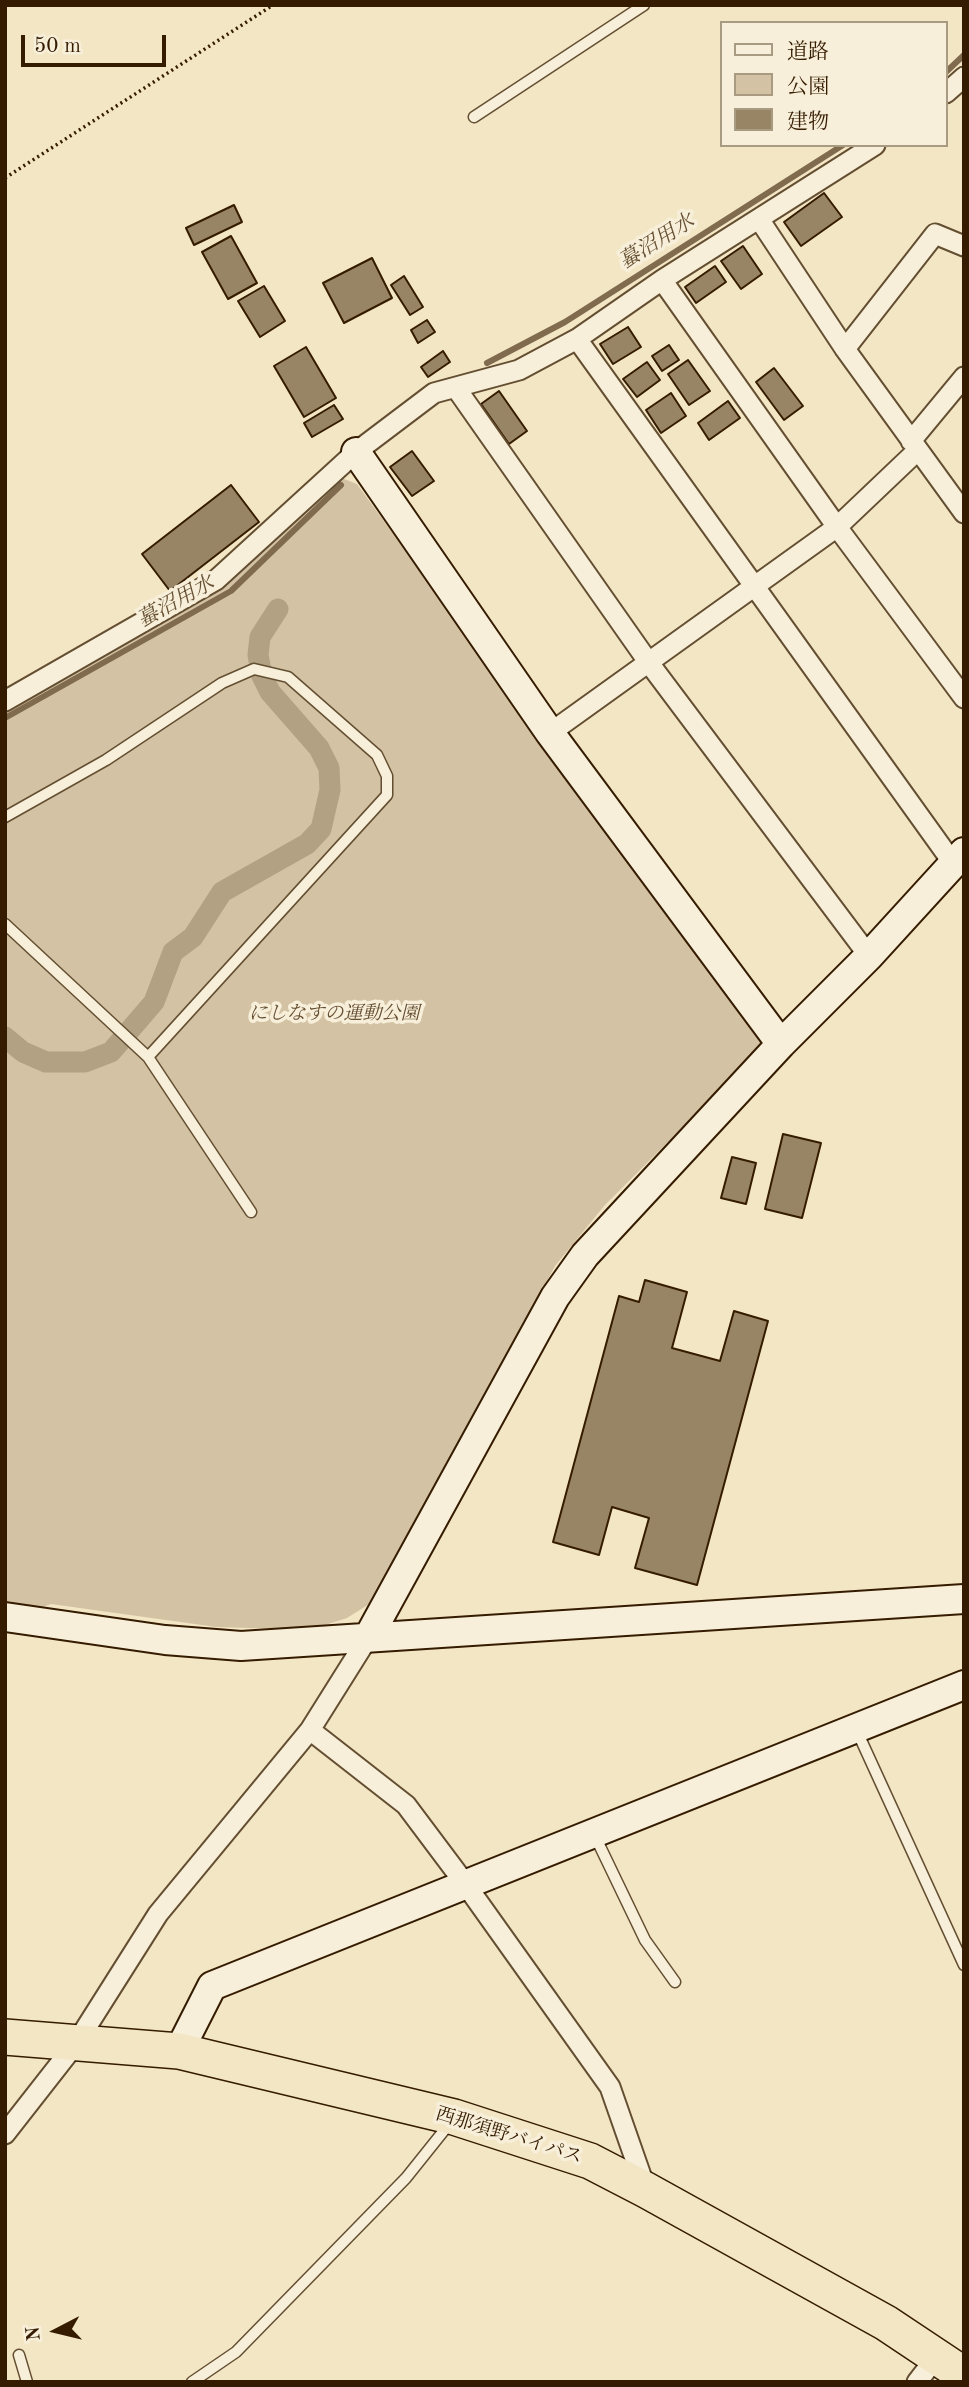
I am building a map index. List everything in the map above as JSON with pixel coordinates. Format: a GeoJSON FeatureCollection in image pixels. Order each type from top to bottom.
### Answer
{"type":"FeatureCollection","features":[{"type":"Feature","properties":{"kind":"highway","name":"西那須野バイパス"},"geometry":{"type":"LineString","coordinates":[[5,2037],[179,2051],[454,2117],[590,2161],[646,2190],[939,2371]]}},
{"type":"Feature","properties":{"kind":"street"},"geometry":{"type":"LineString","coordinates":[[948,91],[964,77]]}},
{"type":"Feature","properties":{"kind":"street"},"geometry":{"type":"LineString","coordinates":[[5,701],[216,580],[356,452],[434,393],[519,370],[577,339],[662,280],[872,147]]}},
{"type":"Feature","properties":{"kind":"street"},"geometry":{"type":"LineString","coordinates":[[759,219],[845,349],[964,513]]}},
{"type":"Feature","properties":{"kind":"street"},"geometry":{"type":"LineString","coordinates":[[845,349],[935,234],[964,246]]}},
{"type":"Feature","properties":{"kind":"street"},"geometry":{"type":"LineString","coordinates":[[662,280],[837,527],[964,698]]}},
{"type":"Feature","properties":{"kind":"street"},"geometry":{"type":"LineString","coordinates":[[5,2134],[78,2042],[158,1914],[310,1730],[369,1636],[555,1297],[585,1255],[781,1044],[869,956],[958,857],[754,589],[577,339]]}},
{"type":"Feature","properties":{"kind":"street"},"geometry":{"type":"LineString","coordinates":[[550,733],[837,527],[915,445],[964,377]]}},
{"type":"Feature","properties":{"kind":"street"},"geometry":{"type":"LineString","coordinates":[[456,387],[649,663],[869,956]]}},
{"type":"Feature","properties":{"kind":"street"},"geometry":{"type":"LineString","coordinates":[[356,452],[550,733],[781,1044]]}},
{"type":"Feature","properties":{"kind":"street"},"geometry":{"type":"LineString","coordinates":[[5,1617],[165,1640],[241,1646],[964,1599]]}},
{"type":"Feature","properties":{"kind":"street"},"geometry":{"type":"LineString","coordinates":[[179,2051],[212,1986],[964,1685]]}},
{"type":"Feature","properties":{"kind":"street"},"geometry":{"type":"LineString","coordinates":[[310,1730],[406,1805],[466,1885],[610,2087],[646,2190]]}},
{"type":"Feature","properties":{"kind":"lane"},"geometry":{"type":"LineString","coordinates":[[474,117],[644,5]]}},
{"type":"Feature","properties":{"kind":"lane"},"geometry":{"type":"LineString","coordinates":[[5,817],[106,760],[222,683],[254,669],[268,670],[288,677],[377,755],[387,776],[387,795],[148,1057]]}},
{"type":"Feature","properties":{"kind":"lane"},"geometry":{"type":"LineString","coordinates":[[5,924],[148,1057],[251,1212]]}},
{"type":"Feature","properties":{"kind":"lane"},"geometry":{"type":"LineString","coordinates":[[855,1729],[964,1965]]}},
{"type":"Feature","properties":{"kind":"lane"},"geometry":{"type":"LineString","coordinates":[[594,1833],[645,1940],[675,1982]]}},
{"type":"Feature","properties":{"kind":"lane"},"geometry":{"type":"LineString","coordinates":[[192,2382],[236,2352],[406,2178],[454,2117]]}},
{"type":"Feature","properties":{"kind":"lane"},"geometry":{"type":"LineString","coordinates":[[19,2355],[27,2382]]}},
{"type":"Feature","properties":{"kind":"path"},"geometry":{"type":"LineString","coordinates":[[5,178],[273,5]]}},
{"type":"Feature","properties":{"kind":"green space","name":"にしなすの運動公園"},"geometry":{"type":"Polygon","coordinates":[[[339,477],[357,484],[764,1046],[605,1205],[555,1266],[374,1601],[347,1618],[319,1627],[282,1629],[216,1627],[51,1604],[37,1609],[5,1605],[5,709],[221,586],[339,477]]]}},
{"type":"Feature","properties":{"kind":"building"},"geometry":{"type":"Polygon","coordinates":[[[824,193],[842,217],[801,246],[784,222],[824,193]]]}},
{"type":"Feature","properties":{"kind":"building"},"geometry":{"type":"Polygon","coordinates":[[[234,205],[242,222],[194,245],[186,228],[234,205]]]}},
{"type":"Feature","properties":{"kind":"building"},"geometry":{"type":"Polygon","coordinates":[[[231,236],[257,283],[228,299],[202,252],[231,236]]]}},
{"type":"Feature","properties":{"kind":"building"},"geometry":{"type":"Polygon","coordinates":[[[743,246],[762,274],[741,289],[721,261],[743,246]]]}},
{"type":"Feature","properties":{"kind":"building"},"geometry":{"type":"Polygon","coordinates":[[[372,258],[392,298],[344,323],[323,283],[372,258]]]}},
{"type":"Feature","properties":{"kind":"building"},"geometry":{"type":"Polygon","coordinates":[[[715,266],[726,282],[696,303],[685,287],[715,266]]]}},
{"type":"Feature","properties":{"kind":"building"},"geometry":{"type":"Polygon","coordinates":[[[404,276],[423,307],[410,315],[391,285],[404,276]]]}},
{"type":"Feature","properties":{"kind":"building"},"geometry":{"type":"Polygon","coordinates":[[[264,286],[285,321],[260,337],[238,301],[264,286]]]}},
{"type":"Feature","properties":{"kind":"building"},"geometry":{"type":"Polygon","coordinates":[[[427,320],[435,332],[418,343],[411,330],[427,320]]]}},
{"type":"Feature","properties":{"kind":"building"},"geometry":{"type":"Polygon","coordinates":[[[628,327],[641,347],[613,364],[600,344],[628,327]]]}},
{"type":"Feature","properties":{"kind":"building"},"geometry":{"type":"Polygon","coordinates":[[[669,345],[679,360],[662,371],[652,356],[669,345]]]}},
{"type":"Feature","properties":{"kind":"building"},"geometry":{"type":"Polygon","coordinates":[[[306,347],[336,398],[304,417],[274,366],[306,347]]]}},
{"type":"Feature","properties":{"kind":"building"},"geometry":{"type":"Polygon","coordinates":[[[443,351],[450,362],[428,377],[421,367],[443,351]]]}},
{"type":"Feature","properties":{"kind":"building"},"geometry":{"type":"Polygon","coordinates":[[[688,360],[710,391],[689,405],[668,374],[688,360]]]}},
{"type":"Feature","properties":{"kind":"building"},"geometry":{"type":"Polygon","coordinates":[[[647,362],[660,380],[637,397],[623,379],[647,362]]]}},
{"type":"Feature","properties":{"kind":"building"},"geometry":{"type":"Polygon","coordinates":[[[774,368],[803,406],[784,420],[756,382],[774,368]]]}},
{"type":"Feature","properties":{"kind":"building"},"geometry":{"type":"Polygon","coordinates":[[[499,391],[527,431],[509,444],[481,404],[499,391]]]}},
{"type":"Feature","properties":{"kind":"building"},"geometry":{"type":"Polygon","coordinates":[[[671,393],[686,416],[661,433],[646,410],[671,393]]]}},
{"type":"Feature","properties":{"kind":"building"},"geometry":{"type":"Polygon","coordinates":[[[728,401],[740,418],[709,440],[698,423],[728,401]]]}},
{"type":"Feature","properties":{"kind":"building"},"geometry":{"type":"Polygon","coordinates":[[[334,405],[343,419],[312,437],[304,423],[334,405]]]}},
{"type":"Feature","properties":{"kind":"building"},"geometry":{"type":"Polygon","coordinates":[[[412,451],[434,481],[412,496],[390,467],[412,451]]]}},
{"type":"Feature","properties":{"kind":"building"},"geometry":{"type":"Polygon","coordinates":[[[231,485],[259,522],[170,591],[142,554],[231,485]]]}},
{"type":"Feature","properties":{"kind":"building"},"geometry":{"type":"Polygon","coordinates":[[[783,1134],[821,1143],[802,1218],[765,1209],[783,1134]]]}},
{"type":"Feature","properties":{"kind":"building"},"geometry":{"type":"Polygon","coordinates":[[[732,1157],[756,1163],[746,1204],[721,1198],[732,1157]]]}},
{"type":"Feature","properties":{"kind":"building"},"geometry":{"type":"Polygon","coordinates":[[[645,1280],[687,1292],[672,1348],[720,1361],[734,1311],[768,1321],[697,1585],[635,1568],[649,1518],[612,1507],[599,1555],[553,1542],[619,1296],[639,1302],[645,1280]]]}},
{"type":"Feature","properties":{"kind":"waterway","name":"蟇沼用水"},"geometry":{"type":"LineString","coordinates":[[948,70],[964,55]]}},
{"type":"Feature","properties":{"kind":"waterway","name":"蟇沼用水"},"geometry":{"type":"LineString","coordinates":[[487,363],[565,322],[840,147]]}},
{"type":"Feature","properties":{"kind":"waterway","name":"蟇沼用水"},"geometry":{"type":"LineString","coordinates":[[5,718],[231,591],[341,485]]}},
{"type":"Feature","properties":{"kind":"waterway"},"geometry":{"type":"LineString","coordinates":[[5,1037],[23,1052],[46,1062],[85,1062],[111,1052],[154,1002],[173,952],[193,937],[222,892],[307,844],[321,829],[330,790],[329,768],[319,748],[270,692],[262,676],[258,655],[260,637],[278,609]]}}]}
